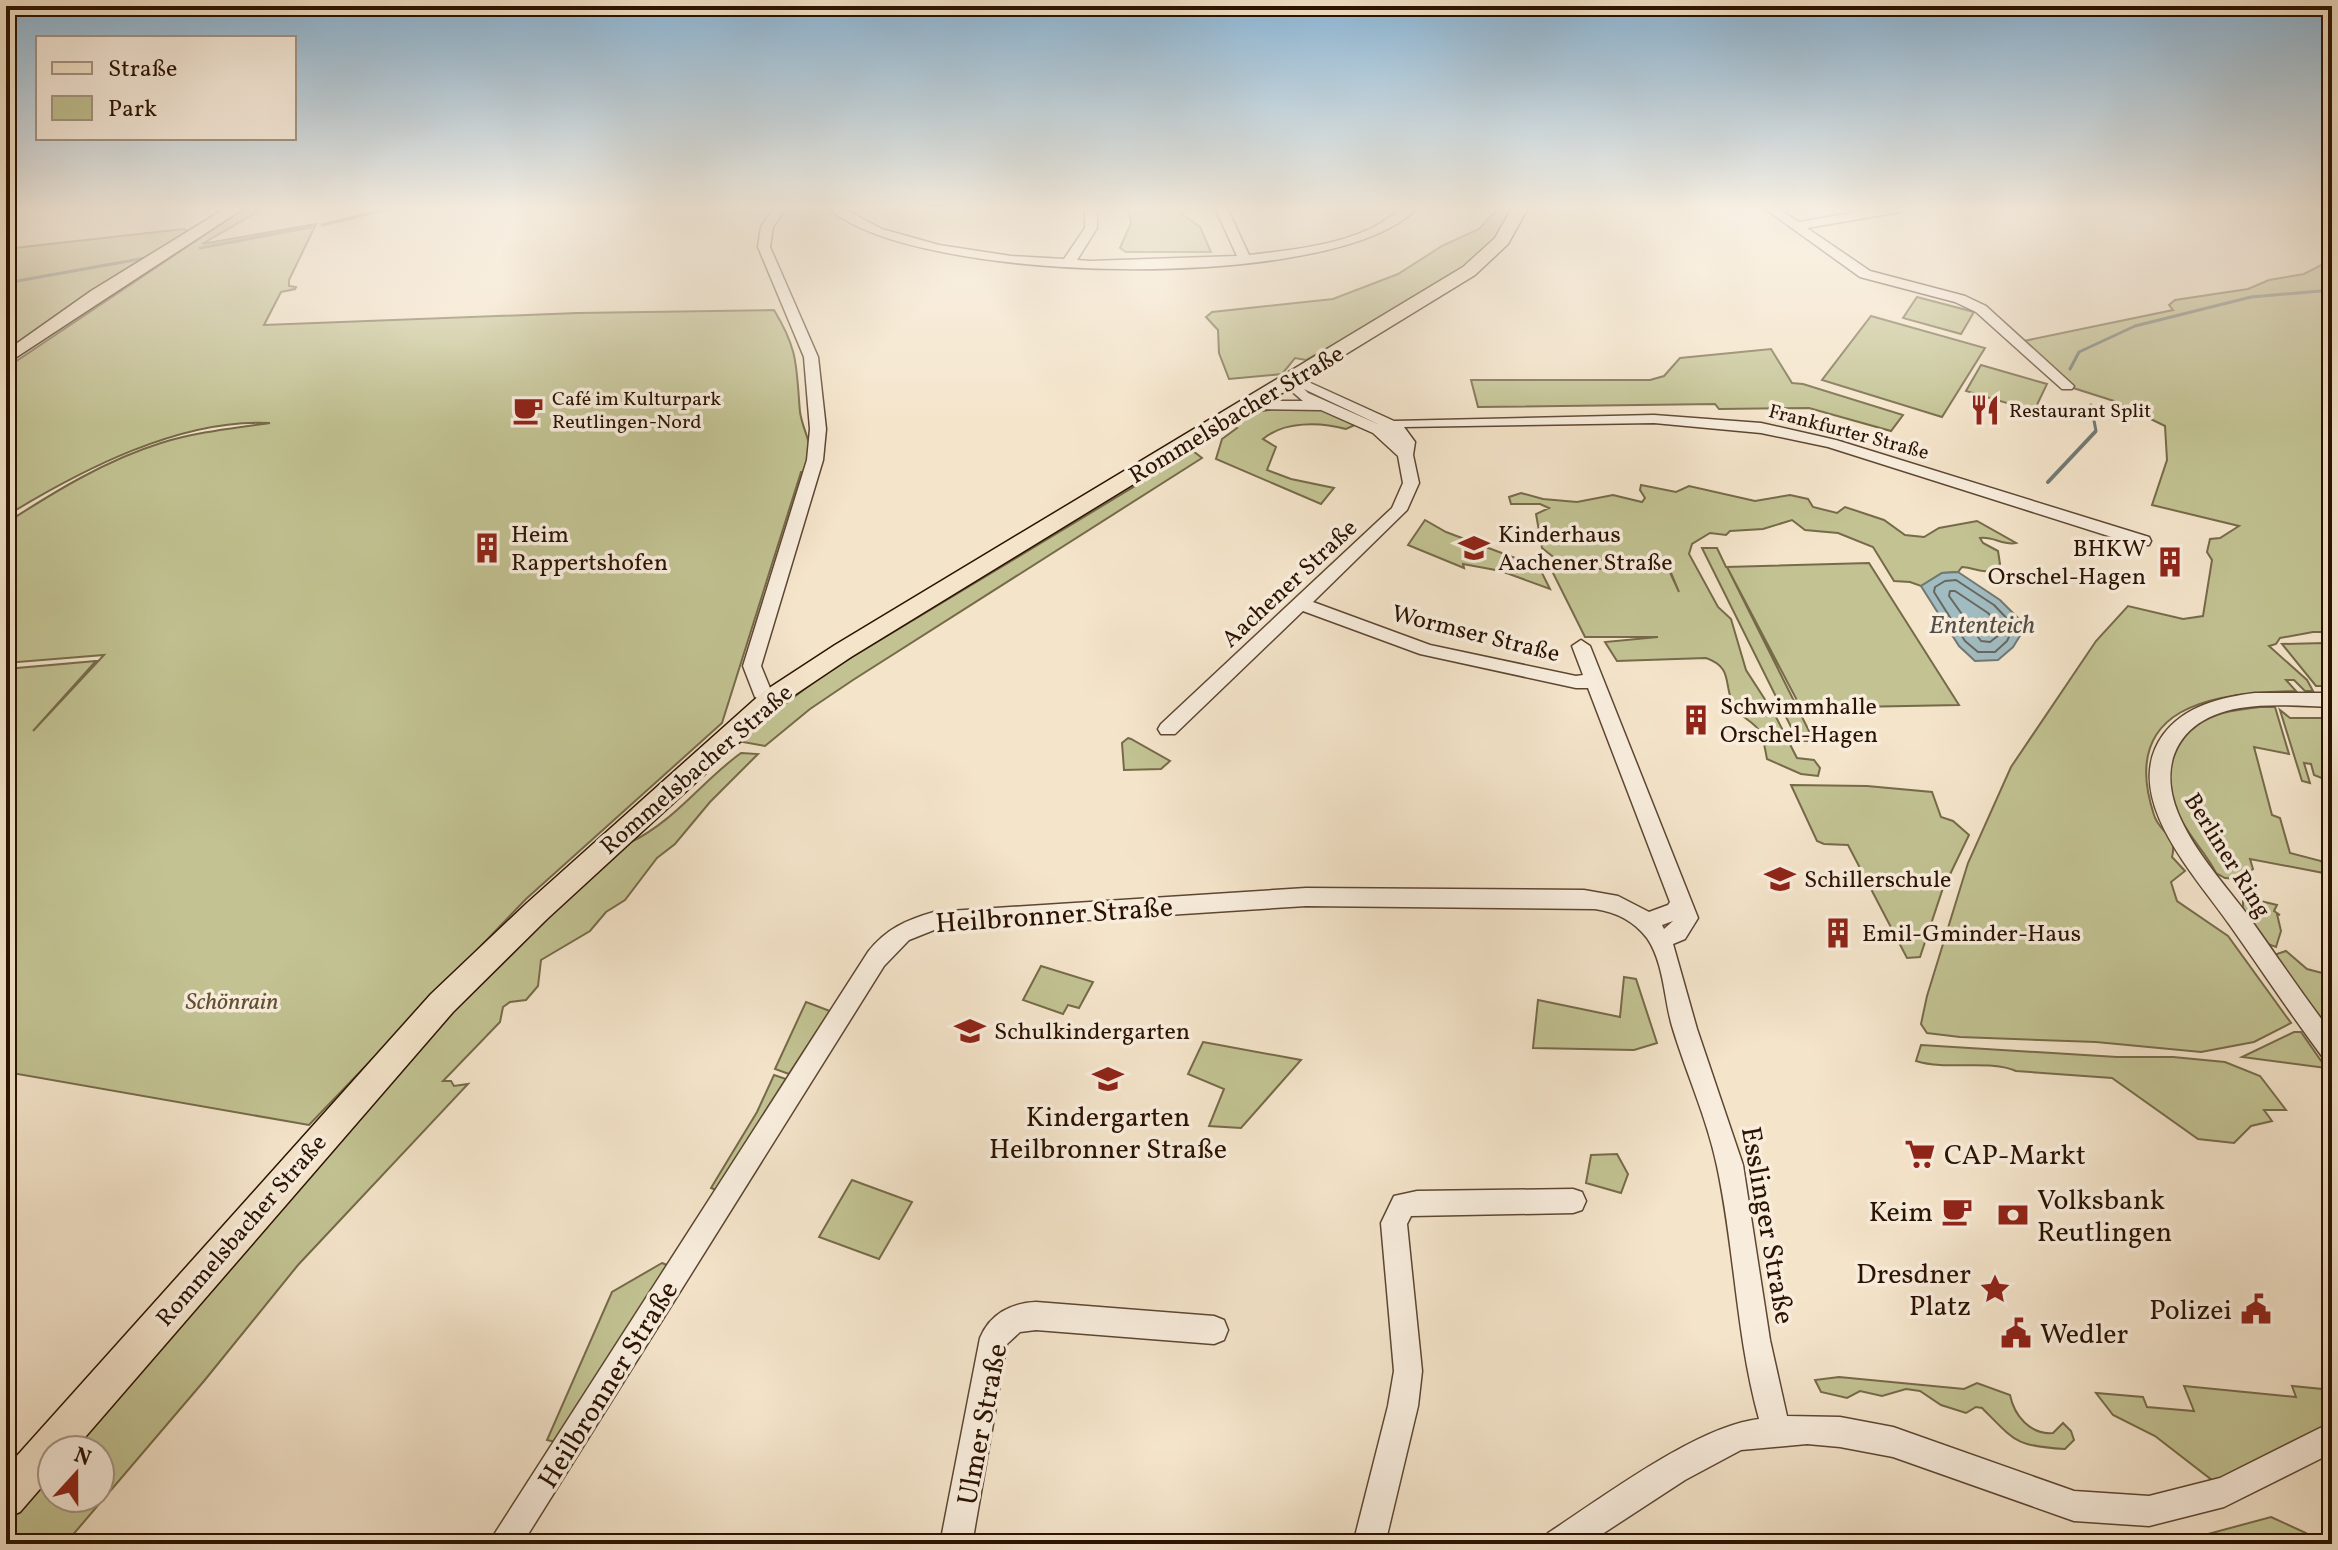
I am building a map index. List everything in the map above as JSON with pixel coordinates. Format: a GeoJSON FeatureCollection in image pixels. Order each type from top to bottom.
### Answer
{"type":"FeatureCollection","features":[{"type":"Feature","properties":{"kind":"main road"},"geometry":{"type":"LineString","coordinates":[[6,359],[120,280]]}},
{"type":"Feature","properties":{"kind":"main road","name":"Rommelsbacher Straße"},"geometry":{"type":"LineString","coordinates":[[6,1498],[442,1003],[537,911],[779,693],[1453,280]]}},
{"type":"Feature","properties":{"kind":"street"},"geometry":{"type":"LineString","coordinates":[[778,280],[811,357],[818,429],[815,460],[752,666],[762,692],[779,693]]}},
{"type":"Feature","properties":{"kind":"street"},"geometry":{"type":"LineString","coordinates":[[1889,280],[1960,299],[1981,309],[2067,386]]}},
{"type":"Feature","properties":{"kind":"street"},"geometry":{"type":"LineString","coordinates":[[1290,381],[1384,428]]}},
{"type":"Feature","properties":{"kind":"street","name":"Frankfurter Straße"},"geometry":{"type":"LineString","coordinates":[[1290,381],[1303,396],[1384,428],[1403,423],[1654,419],[1761,428],[1883,458],[2143,541]]}},
{"type":"Feature","properties":{"kind":"street"},"geometry":{"type":"LineString","coordinates":[[1250,405],[1327,407]]}},
{"type":"Feature","properties":{"kind":"street","name":"Aachener Straße"},"geometry":{"type":"LineString","coordinates":[[1168,729],[1399,510],[1411,483],[1405,455],[1384,428]]}},
{"type":"Feature","properties":{"kind":"street","name":"Wormser Straße"},"geometry":{"type":"LineString","coordinates":[[1302,604],[1426,650],[1576,682],[1597,681]]}},
{"type":"Feature","properties":{"kind":"street"},"geometry":{"type":"LineString","coordinates":[[1581,646],[1687,918],[1685,926],[1677,933],[1653,931]]}},
{"type":"Feature","properties":{"kind":"street","name":"Berliner Ring"},"geometry":{"type":"LineString","coordinates":[[2332,700],[2238,702],[2212,709],[2183,725],[2167,743],[2159,765],[2159,777],[2166,810],[2188,848],[2332,1052]]}},
{"type":"Feature","properties":{"kind":"street","name":"Heilbronner Straße"},"geometry":{"type":"LineString","coordinates":[[504,1544],[876,959],[896,935],[909,928],[934,921],[1331,896],[1590,899],[1618,904],[1653,931]]}},
{"type":"Feature","properties":{"kind":"street","name":"Esslinger Straße"},"geometry":{"type":"LineString","coordinates":[[1653,931],[1730,1161],[1762,1383],[1777,1431]]}},
{"type":"Feature","properties":{"kind":"street"},"geometry":{"type":"LineString","coordinates":[[1369,1544],[1394,1447],[1408,1371],[1394,1223],[1397,1213],[1403,1205],[1417,1203],[1573,1201]]}},
{"type":"Feature","properties":{"kind":"street","name":"Ulmer Straße"},"geometry":{"type":"LineString","coordinates":[[956,1544],[994,1338],[1004,1324],[1020,1316],[1036,1316],[1214,1330]]}},
{"type":"Feature","properties":{"kind":"street"},"geometry":{"type":"LineString","coordinates":[[1559,1544],[1696,1457],[1739,1436],[1777,1431],[1840,1432],[1893,1442],[2074,1506],[2149,1511],[2224,1492],[2332,1437]]}},
{"type":"Feature","properties":{"kind":"green space"},"geometry":{"type":"Polygon","coordinates":[[[6,280],[115,280],[6,353],[6,280]]]}},
{"type":"Feature","properties":{"kind":"green space","name":"Schönrain"},"geometry":{"type":"Polygon","coordinates":[[[137,280],[289,280],[289,286],[295,289],[281,292],[264,325],[578,313],[774,310],[788,337],[797,371],[800,412],[812,464],[810,472],[801,472],[722,723],[526,899],[309,1125],[6,1072],[6,669],[96,661],[33,731],[104,655],[6,663],[6,523],[81,478],[141,450],[188,436],[270,423],[236,424],[167,438],[99,465],[6,516],[6,368],[137,280]]]}},
{"type":"Feature","properties":{"kind":"green space"},"geometry":{"type":"Polygon","coordinates":[[[1382,280],[1444,280],[1334,355],[1322,351],[1306,360],[1295,358],[1282,374],[1229,379],[1219,353],[1218,330],[1206,317],[1212,312],[1333,299],[1382,280]]]}},
{"type":"Feature","properties":{"kind":"green space"},"geometry":{"type":"Polygon","coordinates":[[[2268,280],[2332,280],[2332,632],[2280,638],[2276,644],[2269,646],[2307,680],[2313,691],[2305,691],[2294,680],[2286,680],[2296,691],[2234,695],[2180,712],[2161,728],[2149,750],[2146,778],[2156,821],[2170,839],[2172,857],[2185,871],[2171,882],[2177,901],[2228,936],[2291,1023],[2254,1042],[2201,1052],[2096,1042],[1927,1033],[1921,1024],[1927,996],[1968,863],[2011,767],[2096,641],[2128,606],[2183,619],[2203,616],[2212,560],[2207,552],[2210,539],[2220,538],[2239,526],[2152,505],[2167,460],[2165,426],[2114,401],[2067,386],[2019,342],[2173,310],[2169,305],[2175,300],[2248,289],[2268,280]]]}},
{"type":"Feature","properties":{"kind":"green space"},"geometry":{"type":"Polygon","coordinates":[[[1917,297],[1974,312],[1961,334],[1903,318],[1917,297]]]}},
{"type":"Feature","properties":{"kind":"green space"},"geometry":{"type":"Polygon","coordinates":[[[1871,316],[1985,348],[1942,417],[1822,380],[1871,316]]]}},
{"type":"Feature","properties":{"kind":"green space"},"geometry":{"type":"Polygon","coordinates":[[[1771,349],[1792,383],[1903,415],[1891,431],[1809,408],[1719,409],[1715,404],[1478,407],[1471,380],[1650,380],[1664,376],[1680,358],[1771,349]]]}},
{"type":"Feature","properties":{"kind":"green space"},"geometry":{"type":"Polygon","coordinates":[[[1981,365],[2047,384],[2034,411],[1966,391],[1981,365]]]}},
{"type":"Feature","properties":{"kind":"green space"},"geometry":{"type":"Polygon","coordinates":[[[1293,406],[1325,410],[1355,425],[1346,429],[1314,424],[1292,426],[1263,439],[1276,447],[1267,470],[1291,479],[1334,488],[1321,504],[1216,459],[1222,439],[1237,428],[1233,425],[1251,413],[1293,406]]]}},
{"type":"Feature","properties":{"kind":"green space"},"geometry":{"type":"Polygon","coordinates":[[[1193,451],[1202,458],[853,680],[810,709],[765,746],[737,741],[824,674],[1193,451]]]}},
{"type":"Feature","properties":{"kind":"green space"},"geometry":{"type":"Polygon","coordinates":[[[1641,485],[1676,492],[1689,486],[1755,501],[1790,495],[1808,499],[1813,507],[1837,513],[1845,507],[1884,520],[1905,535],[1924,537],[1939,528],[1977,521],[2016,543],[1980,538],[1998,551],[2000,564],[1990,571],[1962,567],[1958,572],[1942,573],[1921,586],[1894,581],[1873,547],[1838,533],[1805,530],[1792,520],[1763,529],[1730,531],[1726,535],[1710,533],[1692,544],[1689,554],[1718,607],[1731,619],[1746,670],[1775,715],[1797,758],[1814,760],[1820,768],[1818,776],[1801,774],[1767,759],[1760,732],[1735,708],[1724,672],[1715,662],[1706,658],[1617,661],[1605,642],[1658,637],[1585,637],[1552,571],[1667,566],[1679,592],[1666,561],[1556,559],[1542,548],[1536,514],[1549,508],[1540,504],[1511,504],[1509,497],[1521,493],[1543,499],[1577,502],[1613,495],[1642,502],[1645,498],[1640,490],[1641,485]]]}},
{"type":"Feature","properties":{"kind":"green space"},"geometry":{"type":"Polygon","coordinates":[[[1425,520],[1446,532],[1539,567],[1550,589],[1501,571],[1463,564],[1464,568],[1408,545],[1425,520]]]}},
{"type":"Feature","properties":{"kind":"green space"},"geometry":{"type":"Polygon","coordinates":[[[1702,548],[1717,548],[1726,567],[1869,563],[1959,705],[1801,708],[1727,567],[1814,741],[1798,741],[1702,548]]]}},
{"type":"Feature","properties":{"kind":"green space"},"geometry":{"type":"Polygon","coordinates":[[[2324,643],[2332,653],[2332,686],[2316,686],[2282,644],[2324,643]]]}},
{"type":"Feature","properties":{"kind":"green space"},"geometry":{"type":"Polygon","coordinates":[[[2275,707],[2289,754],[2254,747],[2272,815],[2280,818],[2290,853],[2321,861],[2329,874],[2250,859],[2253,869],[2247,873],[2248,880],[2225,878],[2216,873],[2176,810],[2169,780],[2175,753],[2182,741],[2203,722],[2217,715],[2275,707]]]}},
{"type":"Feature","properties":{"kind":"green space"},"geometry":{"type":"Polygon","coordinates":[[[2280,710],[2290,718],[2332,718],[2332,786],[2327,780],[2314,775],[2311,764],[2304,763],[2310,783],[2302,781],[2280,710]]]}},
{"type":"Feature","properties":{"kind":"green space"},"geometry":{"type":"Polygon","coordinates":[[[1128,738],[1170,761],[1161,769],[1124,770],[1122,743],[1128,738]]]}},
{"type":"Feature","properties":{"kind":"green space"},"geometry":{"type":"Polygon","coordinates":[[[741,753],[758,754],[710,802],[675,844],[657,858],[625,900],[606,912],[590,931],[541,960],[538,986],[526,1000],[510,1002],[503,1007],[500,1022],[443,1081],[451,1081],[454,1086],[468,1084],[298,1265],[116,1484],[116,1434],[81,1434],[446,1010],[629,843],[660,824],[741,753]]]}},
{"type":"Feature","properties":{"kind":"green space"},"geometry":{"type":"Polygon","coordinates":[[[1791,785],[1867,786],[1932,792],[1941,817],[1953,821],[1969,835],[1942,891],[1920,957],[1907,958],[1848,845],[1817,841],[1791,785]]]}},
{"type":"Feature","properties":{"kind":"green space"},"geometry":{"type":"Polygon","coordinates":[[[2248,898],[2277,905],[2274,911],[2280,915],[2277,914],[2281,931],[2276,947],[2265,943],[2243,915],[2243,901],[2248,898]]]}},
{"type":"Feature","properties":{"kind":"green space"},"geometry":{"type":"Polygon","coordinates":[[[2286,951],[2307,969],[2330,975],[2332,1038],[2271,956],[2286,951]]]}},
{"type":"Feature","properties":{"kind":"green space"},"geometry":{"type":"Polygon","coordinates":[[[1041,966],[1093,982],[1079,1008],[1068,1005],[1063,1014],[1023,1000],[1041,966]]]}},
{"type":"Feature","properties":{"kind":"green space"},"geometry":{"type":"Polygon","coordinates":[[[1624,977],[1636,979],[1657,1043],[1634,1050],[1533,1048],[1538,1000],[1620,1017],[1624,977]]]}},
{"type":"Feature","properties":{"kind":"green space"},"geometry":{"type":"Polygon","coordinates":[[[806,1002],[830,1011],[789,1074],[775,1069],[806,1002]]]}},
{"type":"Feature","properties":{"kind":"green space"},"geometry":{"type":"Polygon","coordinates":[[[2294,1032],[2301,1032],[2326,1068],[2242,1057],[2294,1032]]]}},
{"type":"Feature","properties":{"kind":"green space"},"geometry":{"type":"Polygon","coordinates":[[[1203,1042],[1301,1060],[1241,1128],[1209,1126],[1224,1089],[1188,1074],[1203,1042]]]}},
{"type":"Feature","properties":{"kind":"green space"},"geometry":{"type":"Polygon","coordinates":[[[1921,1045],[2225,1062],[2260,1076],[2286,1110],[2264,1110],[2272,1121],[2251,1126],[2234,1143],[2198,1139],[2112,1078],[2016,1071],[1993,1066],[1928,1064],[1916,1061],[1921,1045]]]}},
{"type":"Feature","properties":{"kind":"green space"},"geometry":{"type":"Polygon","coordinates":[[[774,1075],[786,1079],[716,1190],[711,1188],[757,1112],[774,1075]]]}},
{"type":"Feature","properties":{"kind":"green space"},"geometry":{"type":"Polygon","coordinates":[[[1617,1154],[1628,1174],[1621,1193],[1586,1183],[1591,1155],[1617,1154]]]}},
{"type":"Feature","properties":{"kind":"green space"},"geometry":{"type":"Polygon","coordinates":[[[852,1180],[912,1202],[879,1259],[819,1237],[852,1180]]]}},
{"type":"Feature","properties":{"kind":"green space"},"geometry":{"type":"Polygon","coordinates":[[[662,1263],[667,1265],[556,1442],[547,1440],[612,1292],[662,1263]]]}},
{"type":"Feature","properties":{"kind":"green space"},"geometry":{"type":"Polygon","coordinates":[[[1839,1377],[1964,1389],[1977,1383],[2010,1395],[2015,1410],[2030,1427],[2053,1433],[2063,1423],[2074,1440],[2065,1449],[2026,1444],[2010,1435],[1982,1408],[1976,1407],[1966,1413],[1941,1405],[1920,1391],[1906,1389],[1882,1396],[1860,1391],[1847,1398],[1821,1392],[1815,1380],[1839,1377]]]}},
{"type":"Feature","properties":{"kind":"green space"},"geometry":{"type":"Polygon","coordinates":[[[2184,1386],[2296,1397],[2292,1386],[2332,1390],[2332,1433],[2221,1487],[2155,1436],[2113,1415],[2096,1393],[2143,1397],[2147,1407],[2194,1411],[2184,1386]]]}},
{"type":"Feature","properties":{"kind":"green space"},"geometry":{"type":"Polygon","coordinates":[[[36,1486],[36,1514],[91,1514],[65,1544],[6,1544],[6,1521],[36,1486]]]}},
{"type":"Feature","properties":{"kind":"green space"},"geometry":{"type":"Polygon","coordinates":[[[2271,1517],[2306,1533],[2312,1544],[2171,1544],[2271,1517]]]}},
{"type":"Feature","properties":{"kind":"water","name":"Ententeich"},"geometry":{"type":"Polygon","coordinates":[[[1958,572],[2000,600],[2026,626],[2013,647],[1998,660],[1975,661],[1959,646],[1921,586],[1942,573],[1958,572]]]}},
{"type":"Feature","properties":{"kind":"waterway"},"geometry":{"type":"LineString","coordinates":[[6,283],[21,280]]}},
{"type":"Feature","properties":{"kind":"waterway"},"geometry":{"type":"LineString","coordinates":[[2070,369],[2079,352],[2135,326],[2251,297],[2332,290]]}},
{"type":"Feature","properties":{"kind":"waterway"},"geometry":{"type":"LineString","coordinates":[[2091,405],[2095,432]]}},
{"type":"Feature","properties":{"kind":"waterway"},"geometry":{"type":"LineString","coordinates":[[2048,482],[2095,432]]}},
{"type":"Feature","properties":{"kind":"place","name":"Café im Kulturpark Reutlingen-Nord"},"geometry":{"type":"Point","coordinates":[528,410]}},
{"type":"Feature","properties":{"kind":"place","name":"Restaurant Split"},"geometry":{"type":"Point","coordinates":[1985,410]}},
{"type":"Feature","properties":{"kind":"place","name":"Heim Rappertshofen"},"geometry":{"type":"Point","coordinates":[487,548]}},
{"type":"Feature","properties":{"kind":"place","name":"Kinderhaus Aachener Straße"},"geometry":{"type":"Point","coordinates":[1474,548]}},
{"type":"Feature","properties":{"kind":"place","name":"BHKW Orschel-Hagen"},"geometry":{"type":"Point","coordinates":[2170,562]}},
{"type":"Feature","properties":{"kind":"place","name":"Schwimmhalle Orschel-Hagen"},"geometry":{"type":"Point","coordinates":[1696,720]}},
{"type":"Feature","properties":{"kind":"place","name":"Schillerschule"},"geometry":{"type":"Point","coordinates":[1780,879]}},
{"type":"Feature","properties":{"kind":"place","name":"Emil-Gminder-Haus"},"geometry":{"type":"Point","coordinates":[1838,933]}},
{"type":"Feature","properties":{"kind":"place","name":"Schulkindergarten"},"geometry":{"type":"Point","coordinates":[970,1031]}},
{"type":"Feature","properties":{"kind":"place","name":"Kindergarten Heilbronner Straße"},"geometry":{"type":"Point","coordinates":[1108,1079]}},
{"type":"Feature","properties":{"kind":"place","name":"CAP-Markt"},"geometry":{"type":"Point","coordinates":[1920,1154]}},
{"type":"Feature","properties":{"kind":"place","name":"Keim"},"geometry":{"type":"Point","coordinates":[1957,1211]}},
{"type":"Feature","properties":{"kind":"place","name":"Volksbank Reutlingen"},"geometry":{"type":"Point","coordinates":[2013,1215]}},
{"type":"Feature","properties":{"kind":"place","name":"Dresdner Platz"},"geometry":{"type":"Point","coordinates":[1995,1289]}},
{"type":"Feature","properties":{"kind":"place","name":"Polizei"},"geometry":{"type":"Point","coordinates":[2256,1309]}},
{"type":"Feature","properties":{"kind":"place","name":"Wedler"},"geometry":{"type":"Point","coordinates":[2016,1333]}}]}
